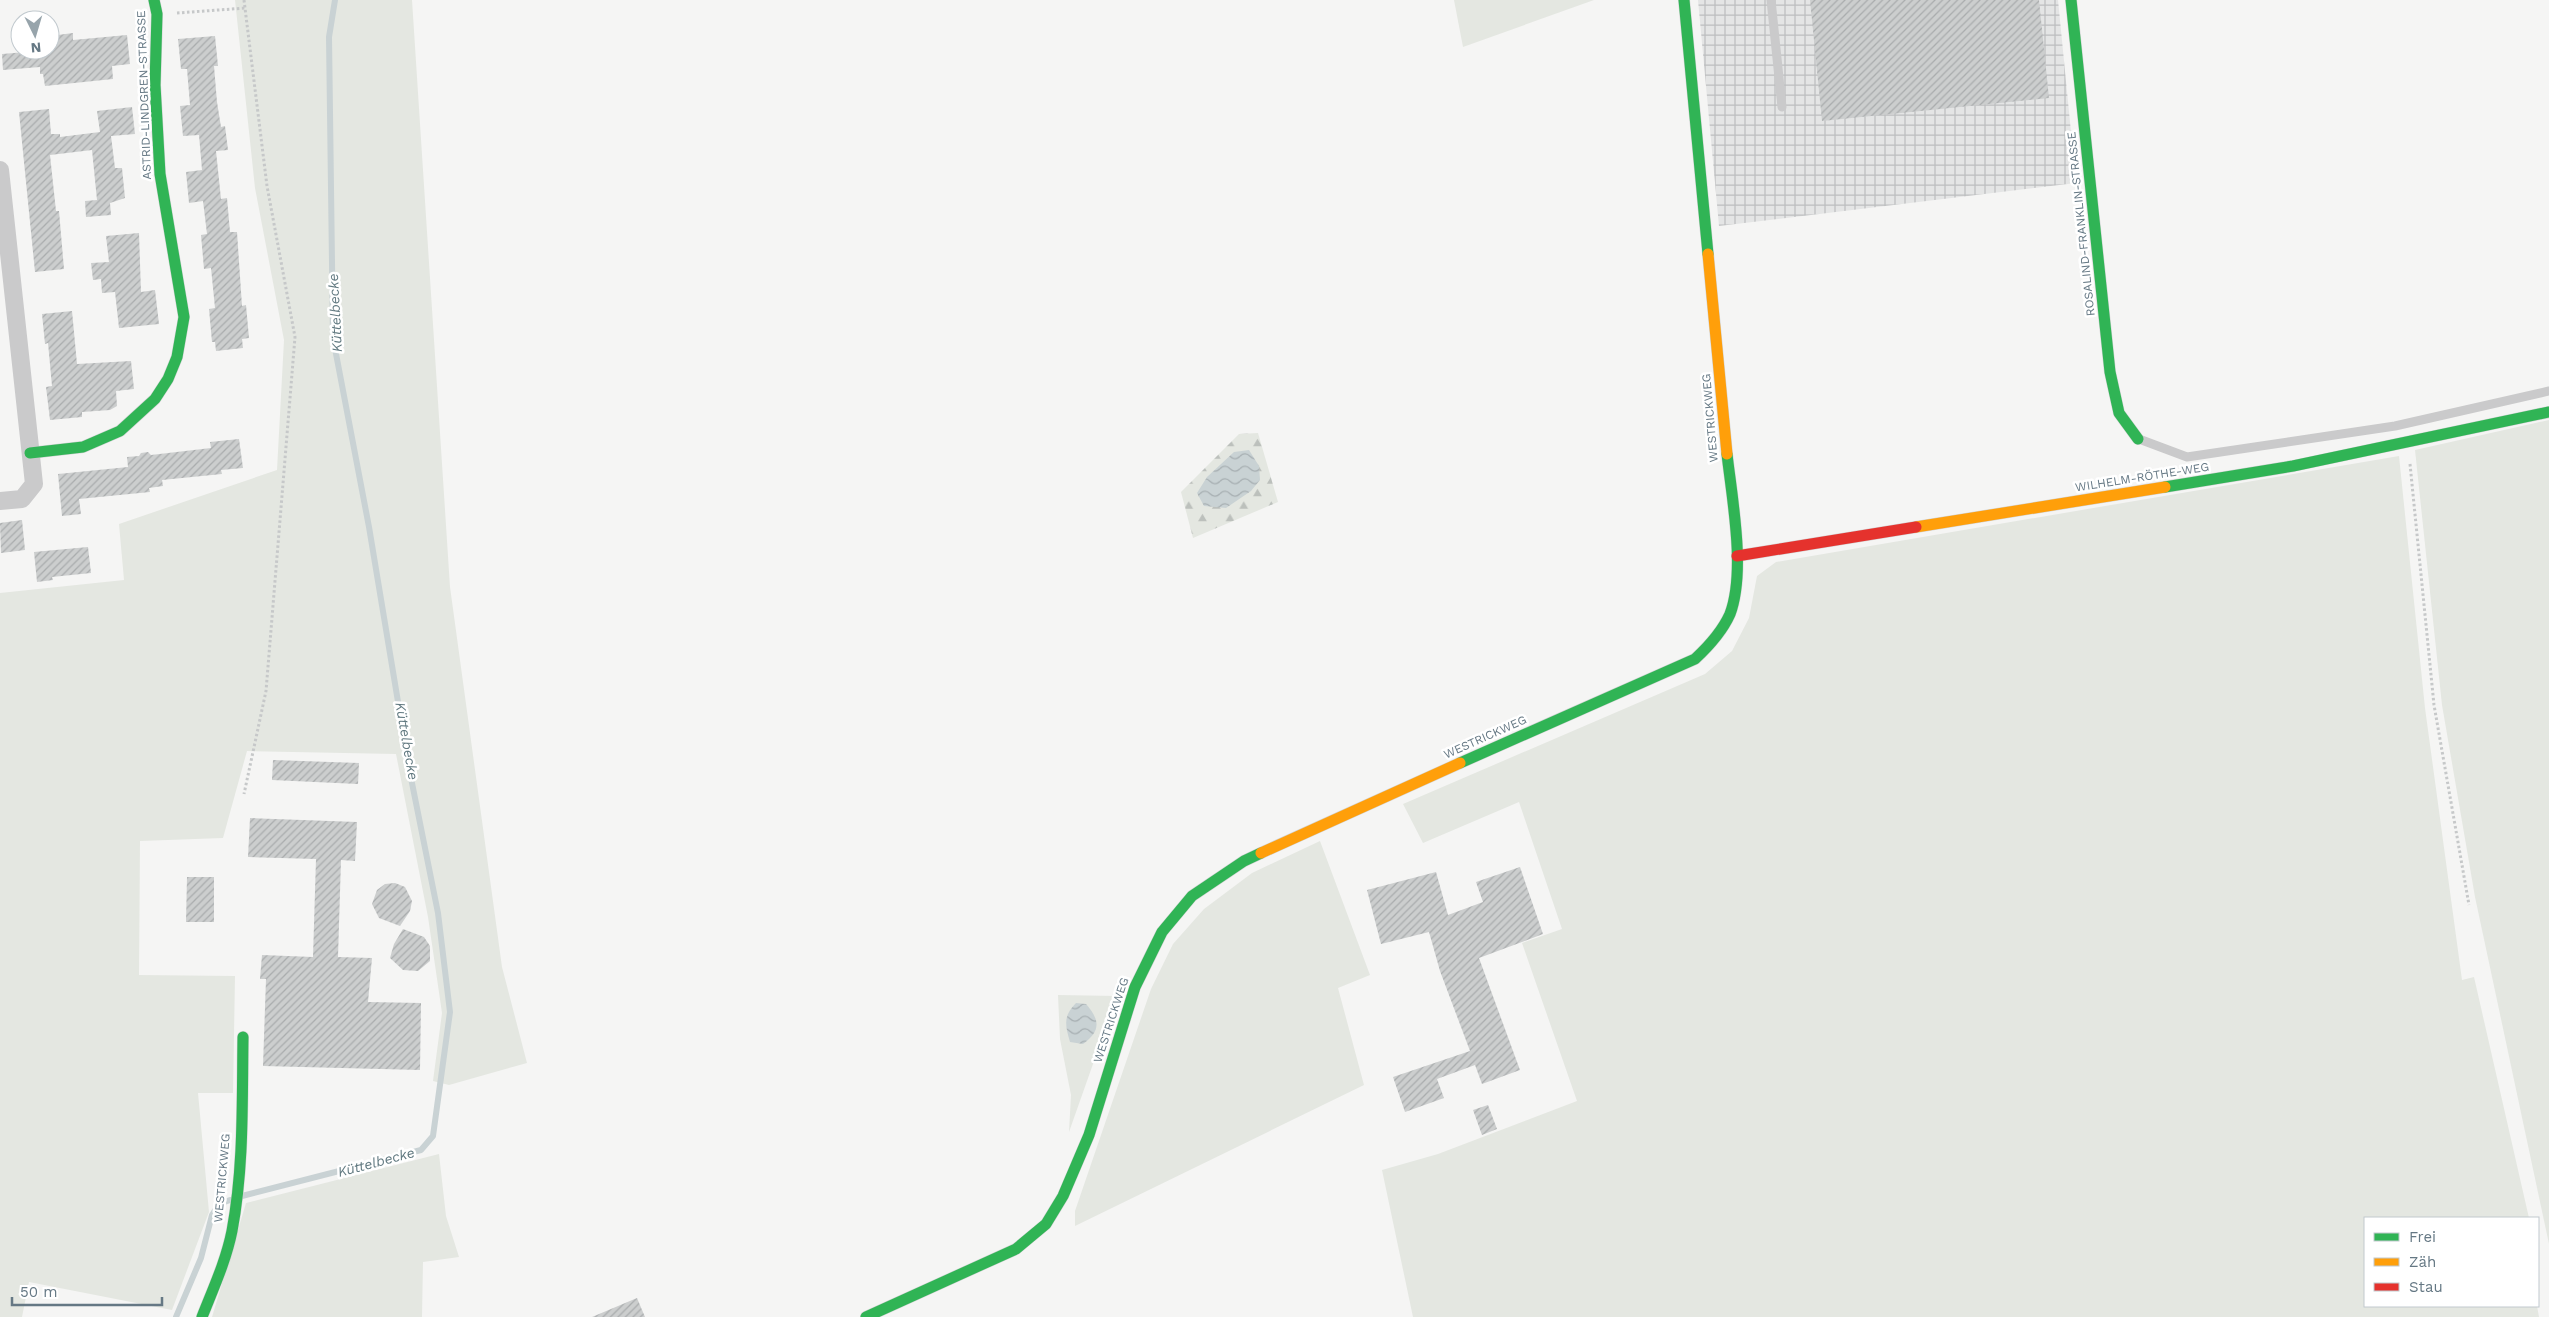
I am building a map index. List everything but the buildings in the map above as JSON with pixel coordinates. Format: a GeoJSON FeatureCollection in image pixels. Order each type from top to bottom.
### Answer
{"type":"FeatureCollection","features":[{"type":"Feature","properties":{"kind":"street","name":"ASTRID-LINDGREN-STRASSE"},"geometry":{"type":"LineString","coordinates":[[30,453],[83,447],[120,431],[155,398],[168,379],[177,357],[184,317],[181,288],[168,232],[160,174],[155,85],[156,14],[154,0]]}},
{"type":"Feature","properties":{"kind":"street","name":"WESTRICKWEG"},"geometry":{"type":"LineString","coordinates":[[866,1317],[1016,1249],[1046,1224],[1063,1196],[1089,1135],[1134,987],[1162,932],[1192,896],[1244,861],[1305,832],[1695,659],[1717,639],[1731,612],[1737,589],[1737,556],[1684,0]]}},
{"type":"Feature","properties":{"kind":"street","name":"ROSALIND-FRANKLIN-STRASSE"},"geometry":{"type":"LineString","coordinates":[[2071,0],[2110,372],[2119,413],[2138,439]]}},
{"type":"Feature","properties":{"kind":"street"},"geometry":{"type":"LineString","coordinates":[[0,170],[7,310],[34,484],[22,499],[0,502]]}},
{"type":"Feature","properties":{"kind":"street","name":"WILHELM-RÖTHE-WEG"},"geometry":{"type":"LineString","coordinates":[[1737,556],[2293,466],[2549,412]]}},
{"type":"Feature","properties":{"kind":"street","name":"WESTRICKWEG"},"geometry":{"type":"LineString","coordinates":[[202,1317],[226,1255],[232,1230],[240,1144],[243,1037]]}},
{"type":"Feature","properties":{"kind":"lane"},"geometry":{"type":"LineString","coordinates":[[1770,0],[1782,107]]}},
{"type":"Feature","properties":{"kind":"lane"},"geometry":{"type":"LineString","coordinates":[[2138,439],[2187,457],[2395,426],[2549,391]]}},
{"type":"Feature","properties":{"kind":"path"},"geometry":{"type":"LineString","coordinates":[[244,0],[267,186],[295,337],[266,691],[244,794]]}},
{"type":"Feature","properties":{"kind":"path"},"geometry":{"type":"LineString","coordinates":[[156,14],[246,8]]}},
{"type":"Feature","properties":{"kind":"path"},"geometry":{"type":"LineString","coordinates":[[2408,443],[2434,705],[2469,905]]}},
{"type":"Feature","properties":{"kind":"shaded area"},"geometry":{"type":"Polygon","coordinates":[[[1698,0],[2058,0],[2076,183],[1719,226],[1698,0]]]}},
{"type":"Feature","properties":{"kind":"green space"},"geometry":{"type":"Polygon","coordinates":[[[235,0],[412,0],[450,587],[502,967],[527,1063],[449,1085],[433,1081],[442,1013],[428,917],[396,754],[247,751],[223,838],[140,841],[139,975],[235,976],[233,1093],[198,1093],[209,1212],[172,1310],[29,1282],[22,1317],[0,1317],[0,593],[124,580],[119,524],[277,470],[284,340],[255,188],[235,0]]]}},
{"type":"Feature","properties":{"kind":"green space"},"geometry":{"type":"Polygon","coordinates":[[[1454,0],[1594,0],[1463,47],[1454,0]]]}},
{"type":"Feature","properties":{"kind":"green space"},"geometry":{"type":"Polygon","coordinates":[[[2549,420],[2549,1244],[2475,897],[2442,705],[2415,450],[2549,420]]]}},
{"type":"Feature","properties":{"kind":"green space"},"geometry":{"type":"Polygon","coordinates":[[[1258,433],[1278,502],[1193,538],[1181,492],[1239,434],[1258,433]]]}},
{"type":"Feature","properties":{"kind":"green space"},"geometry":{"type":"Polygon","coordinates":[[[2399,456],[2425,708],[2462,980],[2474,977],[2529,1217],[2364,1217],[2364,1307],[2537,1307],[2539,1317],[1413,1317],[1382,1170],[1438,1154],[1577,1101],[1522,943],[1562,929],[1519,802],[1423,843],[1403,804],[1705,674],[1732,651],[1749,618],[1757,576],[1776,562],[2399,456]]]}},
{"type":"Feature","properties":{"kind":"green space"},"geometry":{"type":"Polygon","coordinates":[[[1320,841],[1370,975],[1338,988],[1364,1085],[1075,1226],[1075,1211],[1151,989],[1173,944],[1204,909],[1252,873],[1320,841]]]}},
{"type":"Feature","properties":{"kind":"green space"},"geometry":{"type":"Polygon","coordinates":[[[1058,995],[1117,996],[1069,1132],[1071,1095],[1060,1039],[1058,995]]]}},
{"type":"Feature","properties":{"kind":"green space"},"geometry":{"type":"Polygon","coordinates":[[[439,1154],[446,1216],[459,1257],[423,1262],[422,1317],[212,1317],[246,1203],[439,1154]]]}},
{"type":"Feature","properties":{"kind":"water"},"geometry":{"type":"Polygon","coordinates":[[[1249,450],[1259,466],[1260,480],[1251,491],[1226,508],[1204,506],[1197,493],[1207,477],[1234,452],[1249,450]]]}},
{"type":"Feature","properties":{"kind":"water"},"geometry":{"type":"Polygon","coordinates":[[[1076,1003],[1086,1004],[1096,1020],[1096,1030],[1083,1044],[1070,1042],[1067,1031],[1067,1017],[1076,1003]]]}},
{"type":"Feature","properties":{"kind":"waterway","name":"Küttelbecke"},"geometry":{"type":"LineString","coordinates":[[242,1196],[421,1150],[433,1136],[450,1012],[438,913],[409,768],[369,527],[333,338],[329,37],[335,0]]}},
{"type":"Feature","properties":{"kind":"waterway","name":"Küttelbecke"},"geometry":{"type":"LineString","coordinates":[[176,1317],[201,1258],[212,1215],[219,1204],[230,1200]]}},
{"type":"Feature","properties":{"kind":"traffic: fast"},"geometry":{"type":"LineString","coordinates":[[30,453],[83,447],[120,431],[155,399],[168,379],[177,357],[184,317],[160,174],[155,85],[157,14],[154,0]]}},
{"type":"Feature","properties":{"kind":"traffic: fast"},"geometry":{"type":"LineString","coordinates":[[1684,0],[1708,254]]}},
{"type":"Feature","properties":{"kind":"traffic: fast"},"geometry":{"type":"LineString","coordinates":[[2071,0],[2110,372],[2119,413],[2138,439]]}},
{"type":"Feature","properties":{"kind":"traffic: fast"},"geometry":{"type":"LineString","coordinates":[[2165,487],[2293,466],[2549,412]]}},
{"type":"Feature","properties":{"kind":"traffic: fast"},"geometry":{"type":"LineString","coordinates":[[1460,763],[1695,659],[1710,644],[1730,614],[1735,597],[1737,577],[1736,535],[1727,454]]}},
{"type":"Feature","properties":{"kind":"traffic: fast"},"geometry":{"type":"LineString","coordinates":[[866,1317],[1016,1249],[1046,1224],[1063,1196],[1089,1135],[1135,987],[1162,932],[1192,896],[1244,861],[1261,853]]}},
{"type":"Feature","properties":{"kind":"traffic: fast"},"geometry":{"type":"LineString","coordinates":[[202,1317],[226,1253],[236,1207],[242,1134],[243,1037]]}},
{"type":"Feature","properties":{"kind":"traffic: slow"},"geometry":{"type":"LineString","coordinates":[[1708,254],[1727,454]]}},
{"type":"Feature","properties":{"kind":"traffic: slow"},"geometry":{"type":"LineString","coordinates":[[1916,527],[2165,487]]}},
{"type":"Feature","properties":{"kind":"traffic: slow"},"geometry":{"type":"LineString","coordinates":[[1261,853],[1460,763]]}},
{"type":"Feature","properties":{"kind":"traffic: jam"},"geometry":{"type":"LineString","coordinates":[[1737,556],[1916,527]]}}]}
